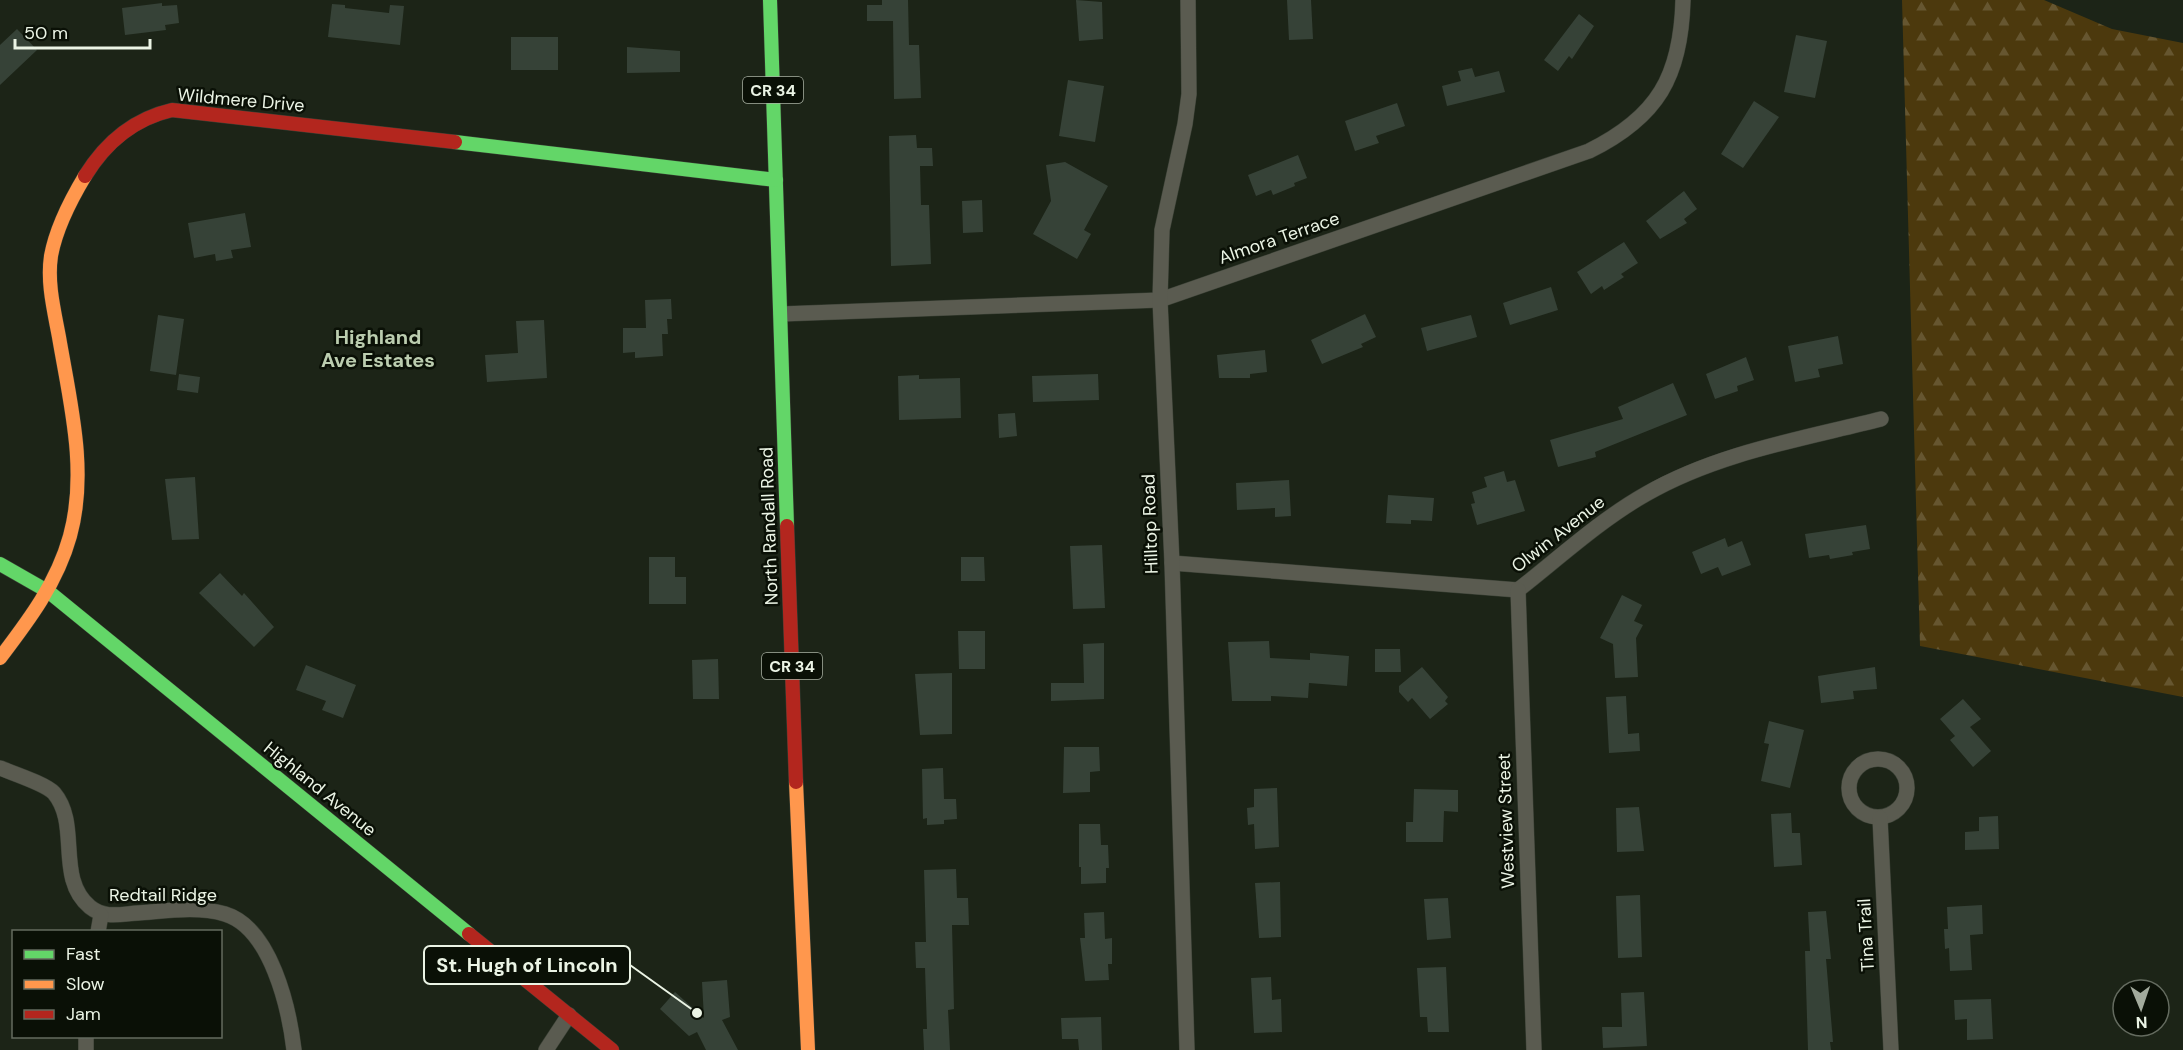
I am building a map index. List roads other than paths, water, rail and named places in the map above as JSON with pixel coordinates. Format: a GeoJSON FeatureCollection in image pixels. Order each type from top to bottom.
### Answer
{"type":"FeatureCollection","features":[{"type":"Feature","properties":{"kind":"main road","name":"North Randall Road"},"geometry":{"type":"LineString","coordinates":[[770,0],[793,696],[808,1050]]}},
{"type":"Feature","properties":{"kind":"main road","name":"Wildmere Drive"},"geometry":{"type":"LineString","coordinates":[[0,658],[49,592],[65,560],[75,513],[78,457],[50,280],[52,247],[67,210],[91,164],[108,143],[141,121],[173,110],[199,112],[776,180]]}},
{"type":"Feature","properties":{"kind":"main road","name":"Highland Avenue"},"geometry":{"type":"LineString","coordinates":[[0,564],[49,592],[612,1050]]}},
{"type":"Feature","properties":{"kind":"street","name":"Hilltop Road"},"geometry":{"type":"LineString","coordinates":[[1187,1050],[1172,563],[1160,300],[1162,230],[1185,124],[1189,94],[1188,0]]}},
{"type":"Feature","properties":{"kind":"street","name":"Almora Terrace"},"geometry":{"type":"LineString","coordinates":[[781,314],[1160,300],[1589,151],[1613,140],[1643,116],[1668,81],[1680,42],[1683,0]]}},
{"type":"Feature","properties":{"kind":"street","name":"Olwin Avenue"},"geometry":{"type":"LineString","coordinates":[[1172,563],[1518,590],[1623,508],[1666,483],[1732,457],[1881,419]]}},
{"type":"Feature","properties":{"kind":"street","name":"Westview Street"},"geometry":{"type":"LineString","coordinates":[[1518,590],[1534,1050]]}},
{"type":"Feature","properties":{"kind":"street","name":"Redtail Ridge"},"geometry":{"type":"LineString","coordinates":[[0,768],[53,792],[62,811],[74,888],[88,906],[101,915],[200,911],[226,914],[250,930],[267,951],[285,1006],[294,1050]]}},
{"type":"Feature","properties":{"kind":"street","name":"Tina Trail"},"geometry":{"type":"LineString","coordinates":[[1880,818],[1891,1050]]}},
{"type":"Feature","properties":{"kind":"street"},"geometry":{"type":"LineString","coordinates":[[98,930],[101,915]]}},
{"type":"Feature","properties":{"kind":"street"},"geometry":{"type":"LineString","coordinates":[[546,1050],[569,1015]]}},
{"type":"Feature","properties":{"kind":"place","name":"St. Hugh of Lincoln"},"geometry":{"type":"Point","coordinates":[697,1013]}},
{"type":"Feature","properties":{"kind":"district","name":"Highland Ave Estates"},"geometry":{"type":"Point","coordinates":[378,348]}}]}
